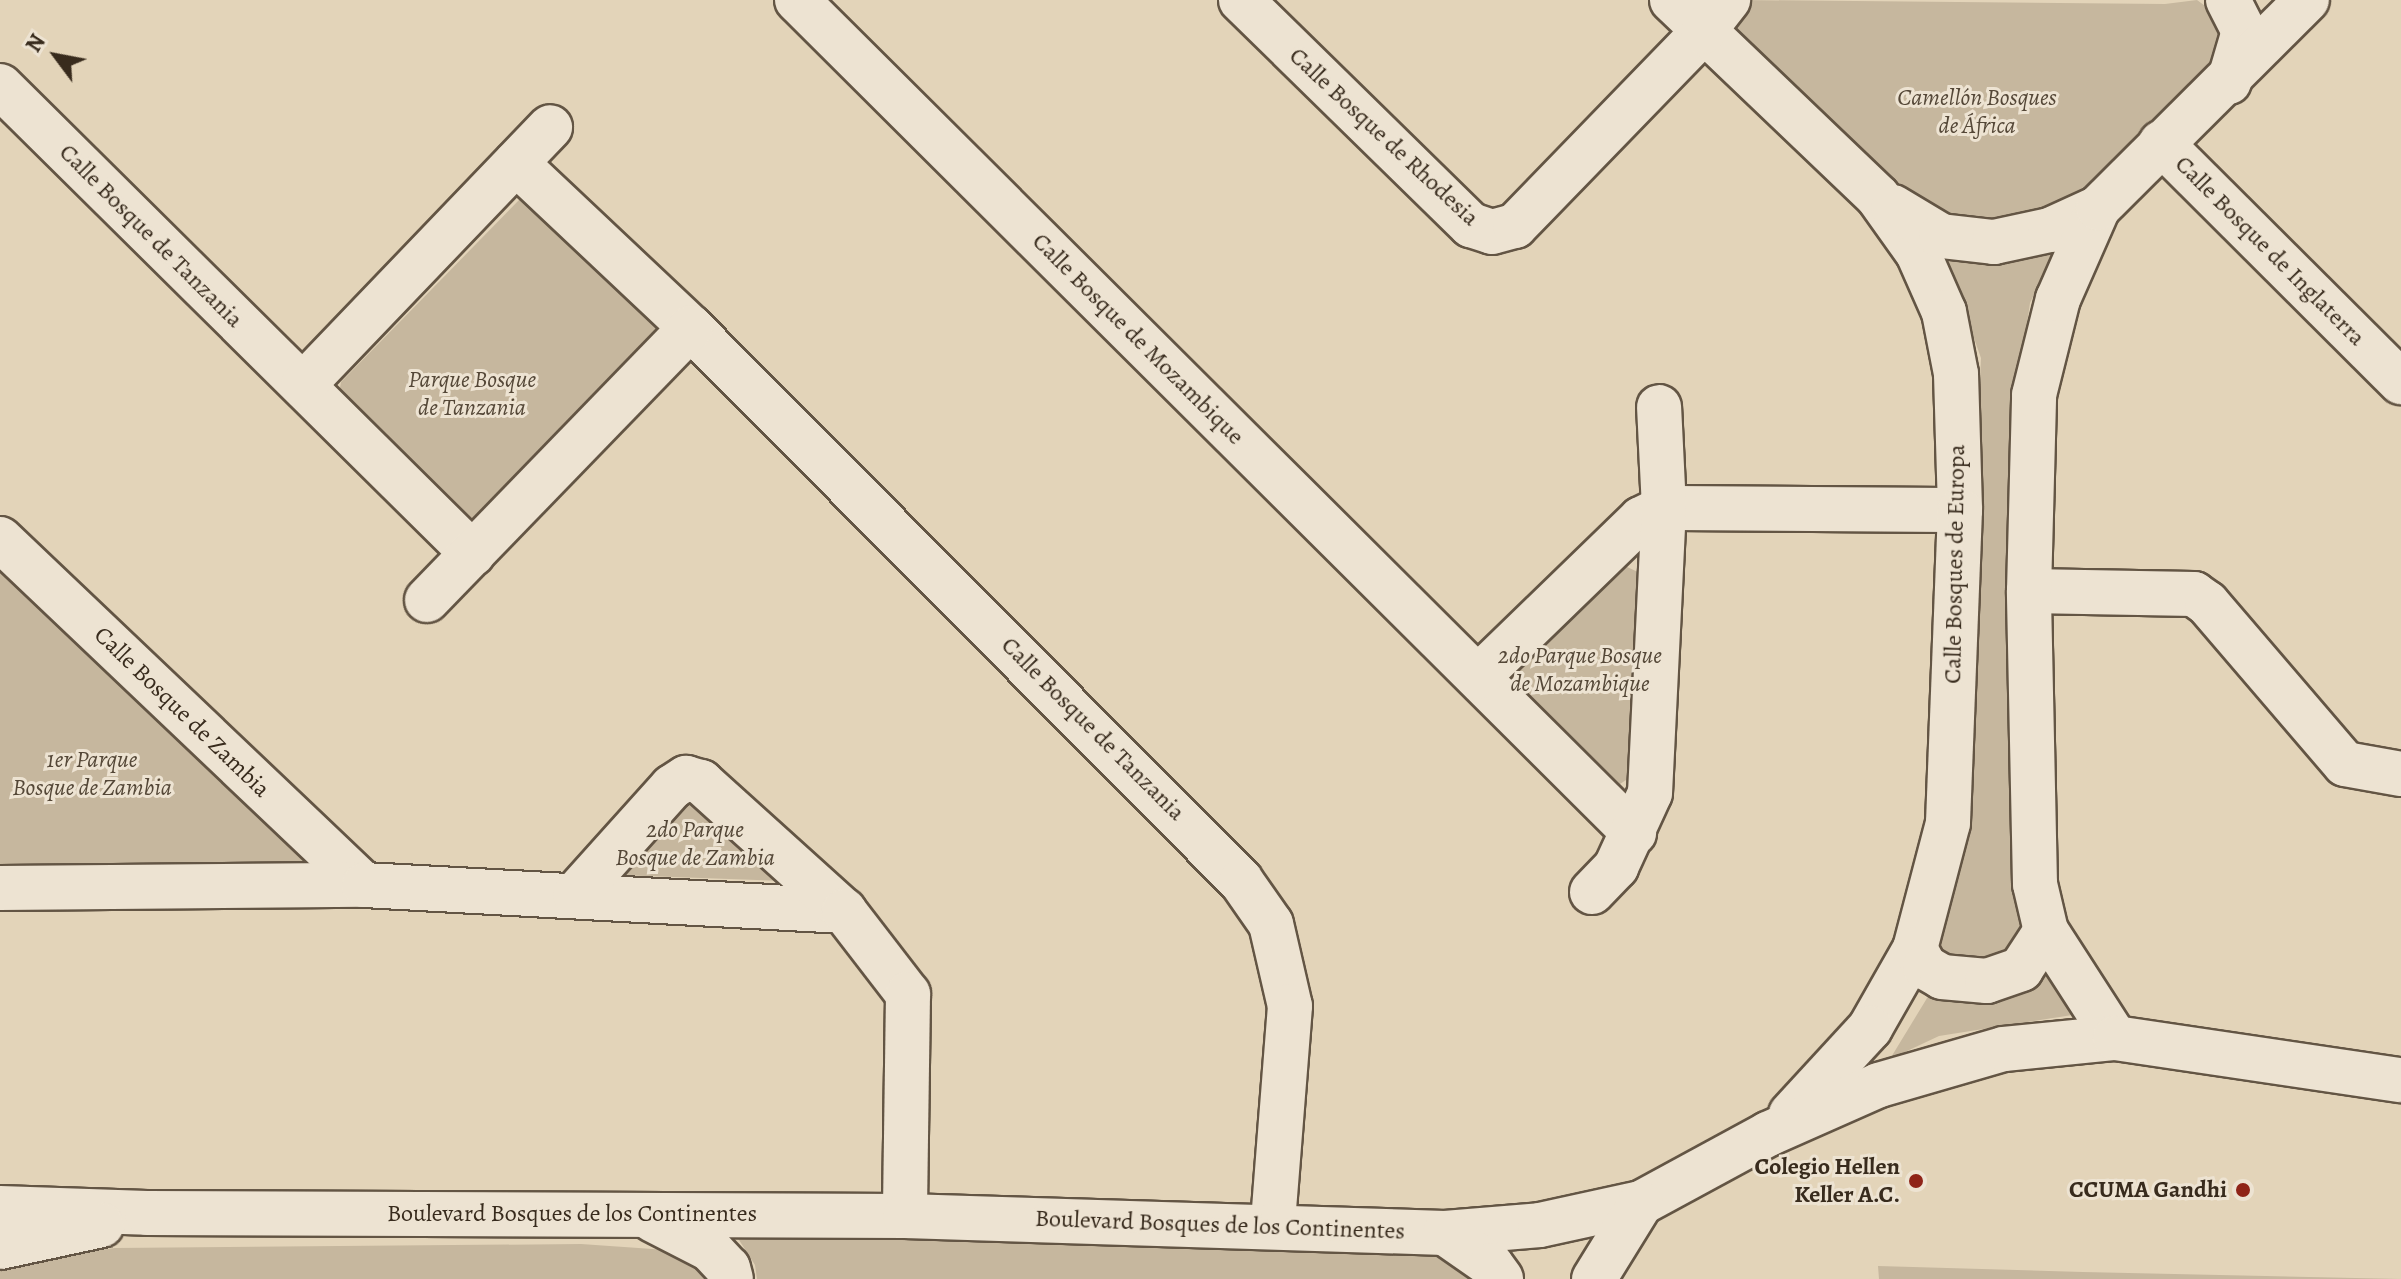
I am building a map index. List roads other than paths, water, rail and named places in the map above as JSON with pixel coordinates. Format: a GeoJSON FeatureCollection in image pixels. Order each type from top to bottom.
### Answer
{"type":"FeatureCollection","features":[{"type":"Feature","properties":{"kind":"street","name":"Calle Bosque de Mozambique"},"geometry":{"type":"LineString","coordinates":[[797,0],[1634,833]]}},
{"type":"Feature","properties":{"kind":"street","name":"Calle Bosque de Rhodesia"},"geometry":{"type":"LineString","coordinates":[[1241,0],[1471,225],[1492,232],[1515,226],[1716,16]]}},
{"type":"Feature","properties":{"kind":"street","name":"Calle Bosques de Europa"},"geometry":{"type":"LineString","coordinates":[[1672,0],[1716,16],[1878,197],[1918,253],[1944,312],[1956,374],[1960,510],[1948,823],[1915,949],[1870,1028],[1823,1084],[1768,1134]]}},
{"type":"Feature","properties":{"kind":"street"},"geometry":{"type":"LineString","coordinates":[[2228,0],[2244,31],[2229,82]]}},
{"type":"Feature","properties":{"kind":"street"},"geometry":{"type":"LineString","coordinates":[[2115,1038],[2046,931],[2035,884],[2029,591],[2034,395],[2058,299],[2098,208],[2161,143],[2229,82],[2307,0]]}},
{"type":"Feature","properties":{"kind":"street","name":"Calle Bosque de Tanzania"},"geometry":{"type":"LineString","coordinates":[[0,86],[473,554]]}},
{"type":"Feature","properties":{"kind":"street"},"geometry":{"type":"LineString","coordinates":[[303,385],[550,127]]}},
{"type":"Feature","properties":{"kind":"street","name":"Calle Bosque de Inglaterra"},"geometry":{"type":"LineString","coordinates":[[2161,143],[2394,360]]}},
{"type":"Feature","properties":{"kind":"street","name":"Calle Bosque de Tanzania"},"geometry":{"type":"LineString","coordinates":[[516,163],[691,328],[1204,839],[1271,924],[1290,1006],[1273,1223]]}},
{"type":"Feature","properties":{"kind":"street"},"geometry":{"type":"LineString","coordinates":[[1878,197],[1941,236],[1994,242],[2050,230],[2098,208]]}},
{"type":"Feature","properties":{"kind":"street"},"geometry":{"type":"LineString","coordinates":[[427,600],[691,328]]}},
{"type":"Feature","properties":{"kind":"street"},"geometry":{"type":"LineString","coordinates":[[1592,892],[1616,867],[1650,793],[1664,508],[1659,407]]}},
{"type":"Feature","properties":{"kind":"street"},"geometry":{"type":"LineString","coordinates":[[1478,677],[1641,519],[1664,508],[1960,510]]}},
{"type":"Feature","properties":{"kind":"street","name":"Calle Bosque de Zambia"},"geometry":{"type":"LineString","coordinates":[[0,539],[364,885]]}},
{"type":"Feature","properties":{"kind":"street"},"geometry":{"type":"LineString","coordinates":[[2029,591],[2194,594],[2207,603],[2345,764],[2401,774]]}},
{"type":"Feature","properties":{"kind":"street"},"geometry":{"type":"LineString","coordinates":[[575,895],[672,787],[686,778],[701,782],[844,911],[908,994],[905,1216]]}},
{"type":"Feature","properties":{"kind":"street"},"geometry":{"type":"LineString","coordinates":[[0,888],[364,885],[844,911]]}},
{"type":"Feature","properties":{"kind":"street"},"geometry":{"type":"LineString","coordinates":[[1915,949],[1925,967],[1942,977],[1987,981],[2021,969],[2046,931]]}},
{"type":"Feature","properties":{"kind":"street","name":"Boulevard Bosques de los Continentes"},"geometry":{"type":"LineString","coordinates":[[0,1208],[147,1213],[905,1216],[1273,1223],[1445,1233],[1540,1225],[1641,1203],[1768,1134],[1879,1085],[2004,1049],[2115,1038],[2401,1080]]}},
{"type":"Feature","properties":{"kind":"street"},"geometry":{"type":"LineString","coordinates":[[1594,1279],[1641,1203]]}},
{"type":"Feature","properties":{"kind":"street"},"geometry":{"type":"LineString","coordinates":[[0,1247],[41,1242],[147,1213]]}},
{"type":"Feature","properties":{"kind":"street"},"geometry":{"type":"LineString","coordinates":[[635,1215],[669,1225],[710,1249],[728,1268],[731,1279]]}},
{"type":"Feature","properties":{"kind":"street"},"geometry":{"type":"LineString","coordinates":[[1445,1233],[1491,1265],[1501,1279]]}},
{"type":"Feature","properties":{"kind":"place","name":"Colegio Hellen Keller A.C."},"geometry":{"type":"Point","coordinates":[1916,1181]}},
{"type":"Feature","properties":{"kind":"place","name":"CCUMA Gandhi"},"geometry":{"type":"Point","coordinates":[2243,1190]}},
{"type":"Feature","properties":{"kind":"park label","name":"Camellón Bosques de África"},"geometry":{"type":"Point","coordinates":[1977,112]}},
{"type":"Feature","properties":{"kind":"park label","name":"Parque Bosque de Tanzania"},"geometry":{"type":"Point","coordinates":[472,394]}},
{"type":"Feature","properties":{"kind":"park label","name":"2do Parque Bosque de Mozambique"},"geometry":{"type":"Point","coordinates":[1580,670]}},
{"type":"Feature","properties":{"kind":"park label","name":"1er Parque Bosque de Zambia"},"geometry":{"type":"Point","coordinates":[92,774]}},
{"type":"Feature","properties":{"kind":"park label","name":"2do Parque Bosque de Zambia"},"geometry":{"type":"Point","coordinates":[695,844]}}]}
